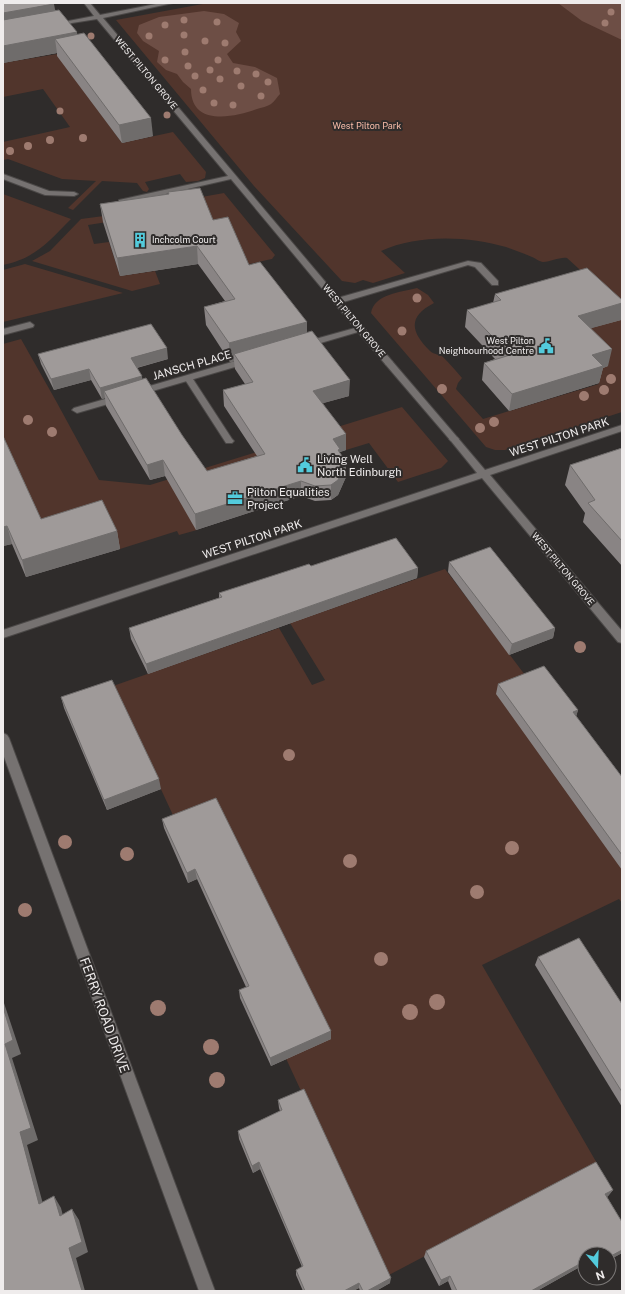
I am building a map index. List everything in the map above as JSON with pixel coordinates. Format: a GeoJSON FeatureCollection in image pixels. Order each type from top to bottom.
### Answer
{"type":"FeatureCollection","features":[{"type":"Feature","properties":{"kind":"street","name":"WEST PILTON GROVE"},"geometry":{"type":"LineString","coordinates":[[87,3],[622,639]]}},
{"type":"Feature","properties":{"kind":"street"},"geometry":{"type":"LineString","coordinates":[[47,26],[170,3]]}},
{"type":"Feature","properties":{"kind":"street"},"geometry":{"type":"LineString","coordinates":[[3,176],[48,193],[74,194]]}},
{"type":"Feature","properties":{"kind":"street"},"geometry":{"type":"LineString","coordinates":[[116,204],[232,177]]}},
{"type":"Feature","properties":{"kind":"street"},"geometry":{"type":"LineString","coordinates":[[337,301],[468,263],[478,265],[495,283]]}},
{"type":"Feature","properties":{"kind":"street"},"geometry":{"type":"LineString","coordinates":[[3,332],[30,325]]}},
{"type":"Feature","properties":{"kind":"street"},"geometry":{"type":"LineString","coordinates":[[293,348],[360,329]]}},
{"type":"Feature","properties":{"kind":"street","name":"JANSCH PLACE"},"geometry":{"type":"LineString","coordinates":[[77,410],[255,359]]}},
{"type":"Feature","properties":{"kind":"street"},"geometry":{"type":"LineString","coordinates":[[188,378],[229,441]]}},
{"type":"Feature","properties":{"kind":"street","name":"WEST PILTON PARK"},"geometry":{"type":"LineString","coordinates":[[3,634],[622,428]]}},
{"type":"Feature","properties":{"kind":"street","name":"FERRY ROAD DRIVE"},"geometry":{"type":"LineString","coordinates":[[3,738],[207,1291]]}},
{"type":"Feature","properties":{"kind":"green space","name":"West Pilton Park"},"geometry":{"type":"Polygon","coordinates":[[[208,3],[622,3],[622,308],[567,258],[542,262],[506,247],[491,243],[460,239],[427,239],[395,245],[381,251],[405,273],[373,283],[363,280],[355,283],[342,281],[254,186],[116,20],[208,3]]]}},
{"type":"Feature","properties":{"kind":"green space"},"geometry":{"type":"Polygon","coordinates":[[[57,54],[122,143],[173,132],[206,172],[205,178],[198,181],[186,182],[180,174],[145,182],[149,189],[147,192],[143,191],[137,183],[102,181],[73,210],[68,208],[96,181],[62,179],[8,159],[3,160],[3,142],[70,127],[43,89],[3,97],[3,63],[57,54]]]}},
{"type":"Feature","properties":{"kind":"green space"},"geometry":{"type":"Polygon","coordinates":[[[224,193],[275,255],[272,259],[211,273],[196,198],[224,193]]]}},
{"type":"Feature","properties":{"kind":"green space"},"geometry":{"type":"Polygon","coordinates":[[[3,194],[71,219],[41,248],[24,258],[3,265],[3,194]]]}},
{"type":"Feature","properties":{"kind":"green space"},"geometry":{"type":"Polygon","coordinates":[[[119,214],[120,220],[88,225],[94,244],[109,242],[120,276],[155,271],[160,284],[132,291],[32,261],[50,251],[81,219],[119,214]]]}},
{"type":"Feature","properties":{"kind":"green space"},"geometry":{"type":"Polygon","coordinates":[[[25,264],[123,293],[3,322],[3,270],[25,264]]]}},
{"type":"Feature","properties":{"kind":"green space"},"geometry":{"type":"Polygon","coordinates":[[[417,288],[428,295],[434,303],[425,308],[416,319],[416,331],[419,337],[432,352],[443,357],[462,378],[456,389],[483,419],[599,384],[588,372],[607,366],[574,333],[622,319],[622,412],[505,450],[495,450],[486,447],[371,313],[377,302],[383,298],[417,288]]]}},
{"type":"Feature","properties":{"kind":"green space"},"geometry":{"type":"Polygon","coordinates":[[[21,339],[99,480],[150,485],[402,407],[448,461],[441,468],[398,482],[369,443],[346,450],[338,439],[177,496],[197,530],[179,535],[177,531],[120,549],[105,518],[43,537],[3,443],[3,344],[21,339]]]}},
{"type":"Feature","properties":{"kind":"green space"},"geometry":{"type":"Polygon","coordinates":[[[445,569],[525,675],[622,870],[622,903],[619,899],[482,965],[598,1165],[387,1276],[113,686],[279,628],[312,685],[325,680],[290,623],[445,569]]]}},
{"type":"Feature","properties":{"kind":"shaded area"},"geometry":{"type":"Polygon","coordinates":[[[558,3],[622,3],[622,40],[582,21],[558,3]]]}},
{"type":"Feature","properties":{"kind":"shaded area"},"geometry":{"type":"Polygon","coordinates":[[[204,11],[224,14],[239,23],[236,32],[241,41],[227,54],[233,63],[255,67],[277,78],[280,94],[271,104],[237,115],[215,116],[206,114],[198,109],[193,101],[191,89],[177,74],[166,70],[157,62],[159,51],[143,41],[137,33],[139,25],[159,17],[204,11]]]}},
{"type":"Feature","properties":{"kind":"building"},"geometry":{"type":"Polygon","coordinates":[[[3,3],[54,3],[54,4],[3,13],[3,3]]]}},
{"type":"Feature","properties":{"kind":"building"},"geometry":{"type":"Polygon","coordinates":[[[59,10],[77,32],[3,46],[3,20],[59,10]]]}},
{"type":"Feature","properties":{"kind":"building"},"geometry":{"type":"Polygon","coordinates":[[[84,33],[151,118],[119,125],[55,39],[84,33]]]}},
{"type":"Feature","properties":{"kind":"building"},"geometry":{"type":"Polygon","coordinates":[[[200,188],[213,220],[228,217],[249,265],[260,262],[307,322],[229,343],[204,307],[235,299],[197,246],[117,258],[100,204],[200,188]]]}},
{"type":"Feature","properties":{"kind":"building"},"geometry":{"type":"Polygon","coordinates":[[[587,268],[622,300],[622,303],[578,316],[612,349],[592,355],[603,366],[512,394],[484,363],[510,355],[467,310],[501,300],[495,294],[587,268]]]}},
{"type":"Feature","properties":{"kind":"building"},"geometry":{"type":"Polygon","coordinates":[[[151,324],[167,348],[131,358],[142,376],[100,388],[89,369],[51,379],[38,354],[151,324]]]}},
{"type":"Feature","properties":{"kind":"building"},"geometry":{"type":"Polygon","coordinates":[[[312,331],[350,380],[313,391],[346,434],[333,439],[346,462],[338,480],[331,485],[315,486],[301,481],[195,514],[163,460],[147,465],[104,391],[146,378],[207,471],[265,454],[223,390],[253,382],[234,354],[312,331]]]}},
{"type":"Feature","properties":{"kind":"building"},"geometry":{"type":"Polygon","coordinates":[[[3,436],[41,519],[102,500],[117,531],[22,560],[7,526],[3,527],[3,436]]]}},
{"type":"Feature","properties":{"kind":"building"},"geometry":{"type":"Polygon","coordinates":[[[622,448],[622,541],[588,503],[595,500],[570,465],[622,448]]]}},
{"type":"Feature","properties":{"kind":"building"},"geometry":{"type":"Polygon","coordinates":[[[396,538],[418,568],[146,664],[129,628],[222,597],[219,593],[309,564],[311,566],[396,538]]]}},
{"type":"Feature","properties":{"kind":"building"},"geometry":{"type":"Polygon","coordinates":[[[490,547],[555,628],[512,644],[449,562],[490,547]]]}},
{"type":"Feature","properties":{"kind":"building"},"geometry":{"type":"Polygon","coordinates":[[[544,666],[578,710],[573,712],[622,777],[622,855],[498,684],[544,666]]]}},
{"type":"Feature","properties":{"kind":"building"},"geometry":{"type":"Polygon","coordinates":[[[112,680],[159,779],[104,800],[61,697],[112,680]]]}},
{"type":"Feature","properties":{"kind":"building"},"geometry":{"type":"Polygon","coordinates":[[[216,798],[331,1031],[270,1058],[239,990],[249,986],[195,869],[187,873],[162,819],[216,798]]]}},
{"type":"Feature","properties":{"kind":"building"},"geometry":{"type":"Polygon","coordinates":[[[579,938],[622,1004],[622,1092],[538,957],[579,938]]]}},
{"type":"Feature","properties":{"kind":"building"},"geometry":{"type":"Polygon","coordinates":[[[3,1007],[13,1040],[5,1044],[31,1128],[20,1132],[39,1204],[54,1196],[60,1216],[72,1209],[82,1242],[69,1248],[82,1291],[3,1291],[3,1007]]]}},
{"type":"Feature","properties":{"kind":"building"},"geometry":{"type":"Polygon","coordinates":[[[304,1089],[391,1278],[367,1291],[363,1291],[359,1283],[344,1291],[305,1291],[296,1270],[303,1266],[259,1162],[252,1166],[238,1131],[282,1110],[278,1100],[304,1089]]]}},
{"type":"Feature","properties":{"kind":"building"},"geometry":{"type":"Polygon","coordinates":[[[596,1162],[613,1190],[605,1194],[622,1222],[622,1250],[617,1253],[617,1246],[577,1246],[577,1265],[531,1291],[457,1291],[450,1276],[441,1280],[426,1251],[596,1162]]]}},
{"type":"Feature","properties":{"kind":"place","name":"Inchcolm Court"},"geometry":{"type":"Point","coordinates":[140,240]}},
{"type":"Feature","properties":{"kind":"place","name":"West Pilton Neighbourhood Centre"},"geometry":{"type":"Point","coordinates":[546,346]}},
{"type":"Feature","properties":{"kind":"place","name":"Living Well North Edinburgh"},"geometry":{"type":"Point","coordinates":[305,465]}},
{"type":"Feature","properties":{"kind":"place","name":"Pilton Equalities Project"},"geometry":{"type":"Point","coordinates":[235,498]}}]}
